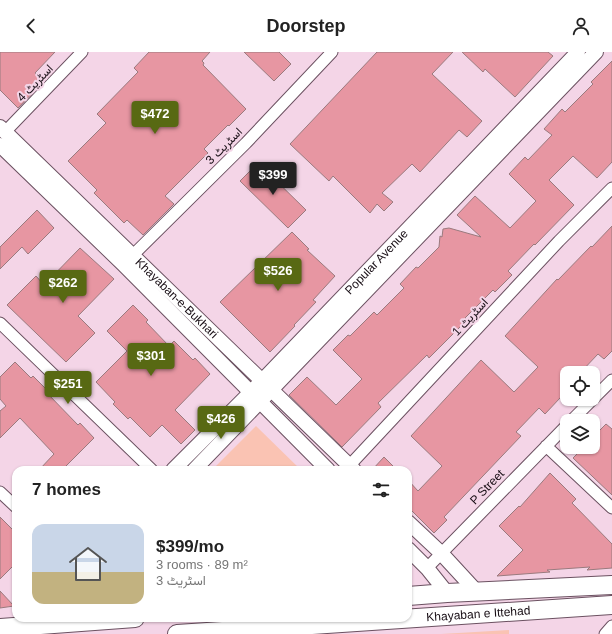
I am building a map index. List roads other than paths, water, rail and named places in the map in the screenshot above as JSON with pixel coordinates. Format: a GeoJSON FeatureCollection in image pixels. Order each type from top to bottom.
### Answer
{"type":"FeatureCollection","features":[{"type":"Feature","properties":{"kind":"main road","name":"Khayaban e Ittehad"},"geometry":{"type":"LineString","coordinates":[[412,596],[476,591],[612,585]]}},
{"type":"Feature","properties":{"kind":"main road","name":"Khayaban e Ittehad"},"geometry":{"type":"LineString","coordinates":[[412,618],[612,605]]}},
{"type":"Feature","properties":{"kind":"main road"},"geometry":{"type":"LineString","coordinates":[[0,628],[88,622]]}},
{"type":"Feature","properties":{"kind":"main road","name":"Khayaban e Ittehad"},"geometry":{"type":"LineString","coordinates":[[177,634],[357,622]]}},
{"type":"Feature","properties":{"kind":"street","name":"اسٹریٹ 4"},"geometry":{"type":"LineString","coordinates":[[2,135],[82,52]]}},
{"type":"Feature","properties":{"kind":"street","name":"اسٹریٹ 3"},"geometry":{"type":"LineString","coordinates":[[133,255],[246,143],[332,52]]}},
{"type":"Feature","properties":{"kind":"street","name":"Popular Avenue"},"geometry":{"type":"LineString","coordinates":[[267,385],[578,52]]}},
{"type":"Feature","properties":{"kind":"street","name":"Popular Avenue"},"geometry":{"type":"LineString","coordinates":[[177,466],[255,397],[596,52]]}},
{"type":"Feature","properties":{"kind":"street","name":"Khayaban-e-Bukhari"},"geometry":{"type":"LineString","coordinates":[[2,135],[133,255],[349,466]]}},
{"type":"Feature","properties":{"kind":"street","name":"Khayaban-e-Bukhari"},"geometry":{"type":"LineString","coordinates":[[2,135],[123,264],[324,466]]}},
{"type":"Feature","properties":{"kind":"street","name":"اسٹریٹ 1"},"geometry":{"type":"LineString","coordinates":[[353,466],[559,241],[612,188]]}},
{"type":"Feature","properties":{"kind":"street"},"geometry":{"type":"LineString","coordinates":[[0,323],[148,466]]}},
{"type":"Feature","properties":{"kind":"street"},"geometry":{"type":"LineString","coordinates":[[578,414],[612,380]]}},
{"type":"Feature","properties":{"kind":"street","name":"Popular Avenue"},"geometry":{"type":"LineString","coordinates":[[197,466],[255,397]]}},
{"type":"Feature","properties":{"kind":"street","name":"P Street"},"geometry":{"type":"LineString","coordinates":[[427,568],[560,432]]}},
{"type":"Feature","properties":{"kind":"street"},"geometry":{"type":"LineString","coordinates":[[546,446],[612,508]]}},
{"type":"Feature","properties":{"kind":"street"},"geometry":{"type":"LineString","coordinates":[[0,492],[12,504]]}},
{"type":"Feature","properties":{"kind":"street"},"geometry":{"type":"LineString","coordinates":[[412,526],[441,553],[476,591]]}},
{"type":"Feature","properties":{"kind":"street"},"geometry":{"type":"LineString","coordinates":[[412,553],[448,593]]}},
{"type":"Feature","properties":{"kind":"street"},"geometry":{"type":"LineString","coordinates":[[605,634],[612,626]]}}]}
